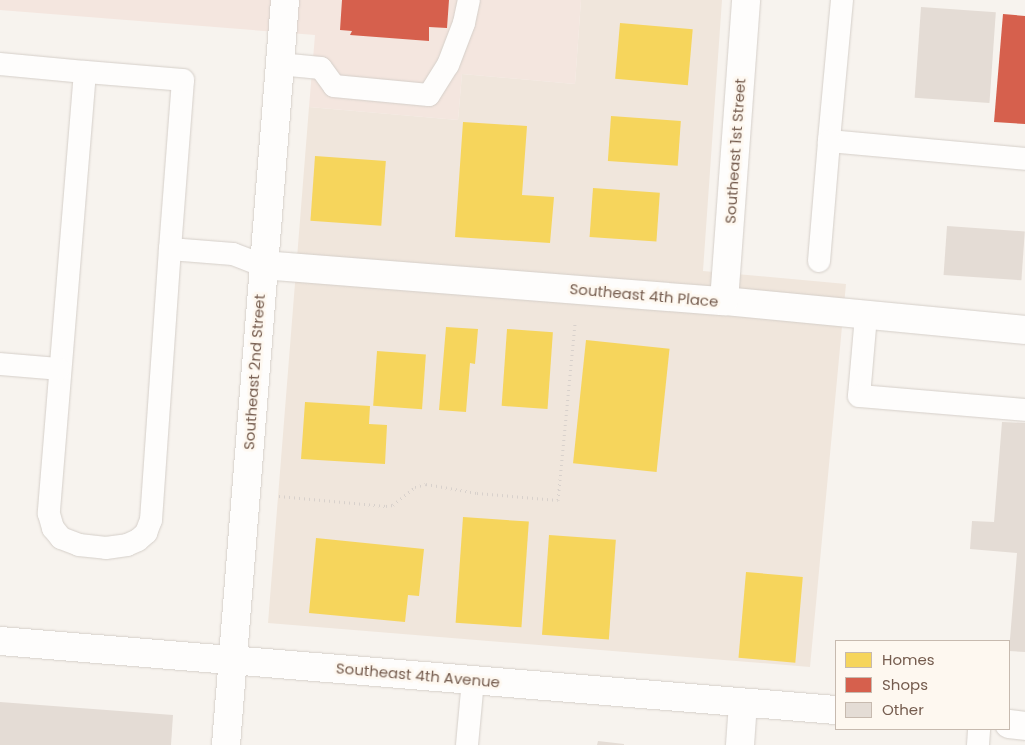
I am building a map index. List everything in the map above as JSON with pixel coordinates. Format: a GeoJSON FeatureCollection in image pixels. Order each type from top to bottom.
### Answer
{"type":"FeatureCollection","features":[{"type":"Feature","properties":{"kind":"street","name":"Southeast 2nd Street"},"geometry":{"type":"LineString","coordinates":[[226,745],[262,266],[285,0]]}},
{"type":"Feature","properties":{"kind":"street","name":"Southeast 1st Street"},"geometry":{"type":"LineString","coordinates":[[724,301],[746,0]]}},
{"type":"Feature","properties":{"kind":"street","name":"Southeast 4th Place"},"geometry":{"type":"LineString","coordinates":[[262,266],[724,301],[1025,330]]}},
{"type":"Feature","properties":{"kind":"street","name":"Southeast 4th Avenue"},"geometry":{"type":"LineString","coordinates":[[0,641],[835,710]]}},
{"type":"Feature","properties":{"kind":"street"},"geometry":{"type":"LineString","coordinates":[[740,745],[743,703]]}},
{"type":"Feature","properties":{"kind":"street"},"geometry":{"type":"LineString","coordinates":[[1010,724],[1025,726]]}},
{"type":"Feature","properties":{"kind":"lane"},"geometry":{"type":"LineString","coordinates":[[279,64],[320,68],[334,86],[429,95],[448,66],[464,23],[469,0]]}},
{"type":"Feature","properties":{"kind":"lane"},"geometry":{"type":"LineString","coordinates":[[818,261],[842,0]]}},
{"type":"Feature","properties":{"kind":"lane"},"geometry":{"type":"LineString","coordinates":[[0,64],[183,80],[151,520],[146,533],[138,540],[127,545],[106,548],[79,545],[61,538],[53,528],[49,514],[59,369],[85,72]]}},
{"type":"Feature","properties":{"kind":"lane"},"geometry":{"type":"LineString","coordinates":[[829,141],[1025,159]]}},
{"type":"Feature","properties":{"kind":"lane"},"geometry":{"type":"LineString","coordinates":[[170,249],[233,254],[262,266]]}},
{"type":"Feature","properties":{"kind":"lane"},"geometry":{"type":"LineString","coordinates":[[866,316],[859,396],[1025,410]]}},
{"type":"Feature","properties":{"kind":"lane"},"geometry":{"type":"LineString","coordinates":[[0,364],[59,369]]}},
{"type":"Feature","properties":{"kind":"lane"},"geometry":{"type":"LineString","coordinates":[[467,745],[473,680]]}},
{"type":"Feature","properties":{"kind":"lane"},"geometry":{"type":"LineString","coordinates":[[978,730],[978,745]]}},
{"type":"Feature","properties":{"kind":"path"},"geometry":{"type":"LineString","coordinates":[[273,496],[386,506],[393,505],[415,487],[426,484],[477,493],[558,500],[575,322]]}},
{"type":"Feature","properties":{"kind":"shaded area"},"geometry":{"type":"Polygon","coordinates":[[[0,0],[581,0],[575,84],[462,74],[458,120],[309,107],[315,35],[0,10],[0,0]]]}},
{"type":"Feature","properties":{"kind":"shaded area"},"geometry":{"type":"Polygon","coordinates":[[[581,0],[722,0],[703,271],[846,284],[810,667],[268,623],[309,107],[458,120],[462,74],[575,84],[581,0]]]}},
{"type":"Feature","properties":{"kind":"building: Homes"},"geometry":{"type":"Polygon","coordinates":[[[620,23],[693,29],[688,85],[615,79],[620,23]]]}},
{"type":"Feature","properties":{"kind":"building: Homes"},"geometry":{"type":"Polygon","coordinates":[[[611,116],[681,121],[678,166],[608,161],[611,116]]]}},
{"type":"Feature","properties":{"kind":"building: Homes"},"geometry":{"type":"Polygon","coordinates":[[[463,122],[527,126],[522,195],[554,197],[550,243],[455,237],[463,122]]]}},
{"type":"Feature","properties":{"kind":"building: Homes"},"geometry":{"type":"Polygon","coordinates":[[[315,156],[386,161],[381,226],[310,221],[315,156]]]}},
{"type":"Feature","properties":{"kind":"building: Homes"},"geometry":{"type":"Polygon","coordinates":[[[593,188],[660,193],[656,242],[590,237],[593,188]]]}},
{"type":"Feature","properties":{"kind":"building: Homes"},"geometry":{"type":"Polygon","coordinates":[[[446,327],[478,329],[475,364],[470,363],[466,412],[439,410],[446,327]]]}},
{"type":"Feature","properties":{"kind":"building: Homes"},"geometry":{"type":"Polygon","coordinates":[[[507,329],[553,332],[548,409],[502,406],[507,329]]]}},
{"type":"Feature","properties":{"kind":"building: Homes"},"geometry":{"type":"Polygon","coordinates":[[[586,340],[670,349],[657,472],[573,463],[586,340]]]}},
{"type":"Feature","properties":{"kind":"building: Homes"},"geometry":{"type":"Polygon","coordinates":[[[377,351],[426,354],[422,409],[373,406],[377,351]]]}},
{"type":"Feature","properties":{"kind":"building: Homes"},"geometry":{"type":"Polygon","coordinates":[[[305,402],[370,406],[369,424],[387,425],[385,464],[301,459],[305,402]]]}},
{"type":"Feature","properties":{"kind":"building: Homes"},"geometry":{"type":"Polygon","coordinates":[[[463,517],[529,522],[521,627],[456,623],[463,517]]]}},
{"type":"Feature","properties":{"kind":"building: Homes"},"geometry":{"type":"Polygon","coordinates":[[[549,535],[616,540],[609,639],[542,635],[549,535]]]}},
{"type":"Feature","properties":{"kind":"building: Homes"},"geometry":{"type":"Polygon","coordinates":[[[316,538],[424,549],[419,596],[408,595],[405,622],[309,613],[316,538]]]}},
{"type":"Feature","properties":{"kind":"building: Homes"},"geometry":{"type":"Polygon","coordinates":[[[746,572],[803,577],[795,663],[739,658],[746,572]]]}},
{"type":"Feature","properties":{"kind":"building: Shops"},"geometry":{"type":"Polygon","coordinates":[[[342,0],[449,0],[447,28],[429,27],[429,41],[350,35],[352,31],[340,30],[342,0]]]}},
{"type":"Feature","properties":{"kind":"building: Shops"},"geometry":{"type":"Polygon","coordinates":[[[1003,14],[1025,16],[1025,124],[994,122],[1003,14]]]}},
{"type":"Feature","properties":{"kind":"building: Other"},"geometry":{"type":"Polygon","coordinates":[[[921,7],[996,12],[989,103],[915,98],[921,7]]]}},
{"type":"Feature","properties":{"kind":"building: Other"},"geometry":{"type":"Polygon","coordinates":[[[947,226],[1025,231],[1021,280],[944,275],[947,226]]]}},
{"type":"Feature","properties":{"kind":"building: Other"},"geometry":{"type":"Polygon","coordinates":[[[1002,422],[1025,423],[1025,652],[1010,651],[1017,553],[970,549],[972,521],[994,522],[1002,422]]]}},
{"type":"Feature","properties":{"kind":"building: Other"},"geometry":{"type":"Polygon","coordinates":[[[0,702],[173,715],[171,745],[0,745],[0,702]]]}},
{"type":"Feature","properties":{"kind":"building: Other"},"geometry":{"type":"Polygon","coordinates":[[[598,741],[624,744],[624,745],[597,745],[598,741]]]}}]}
